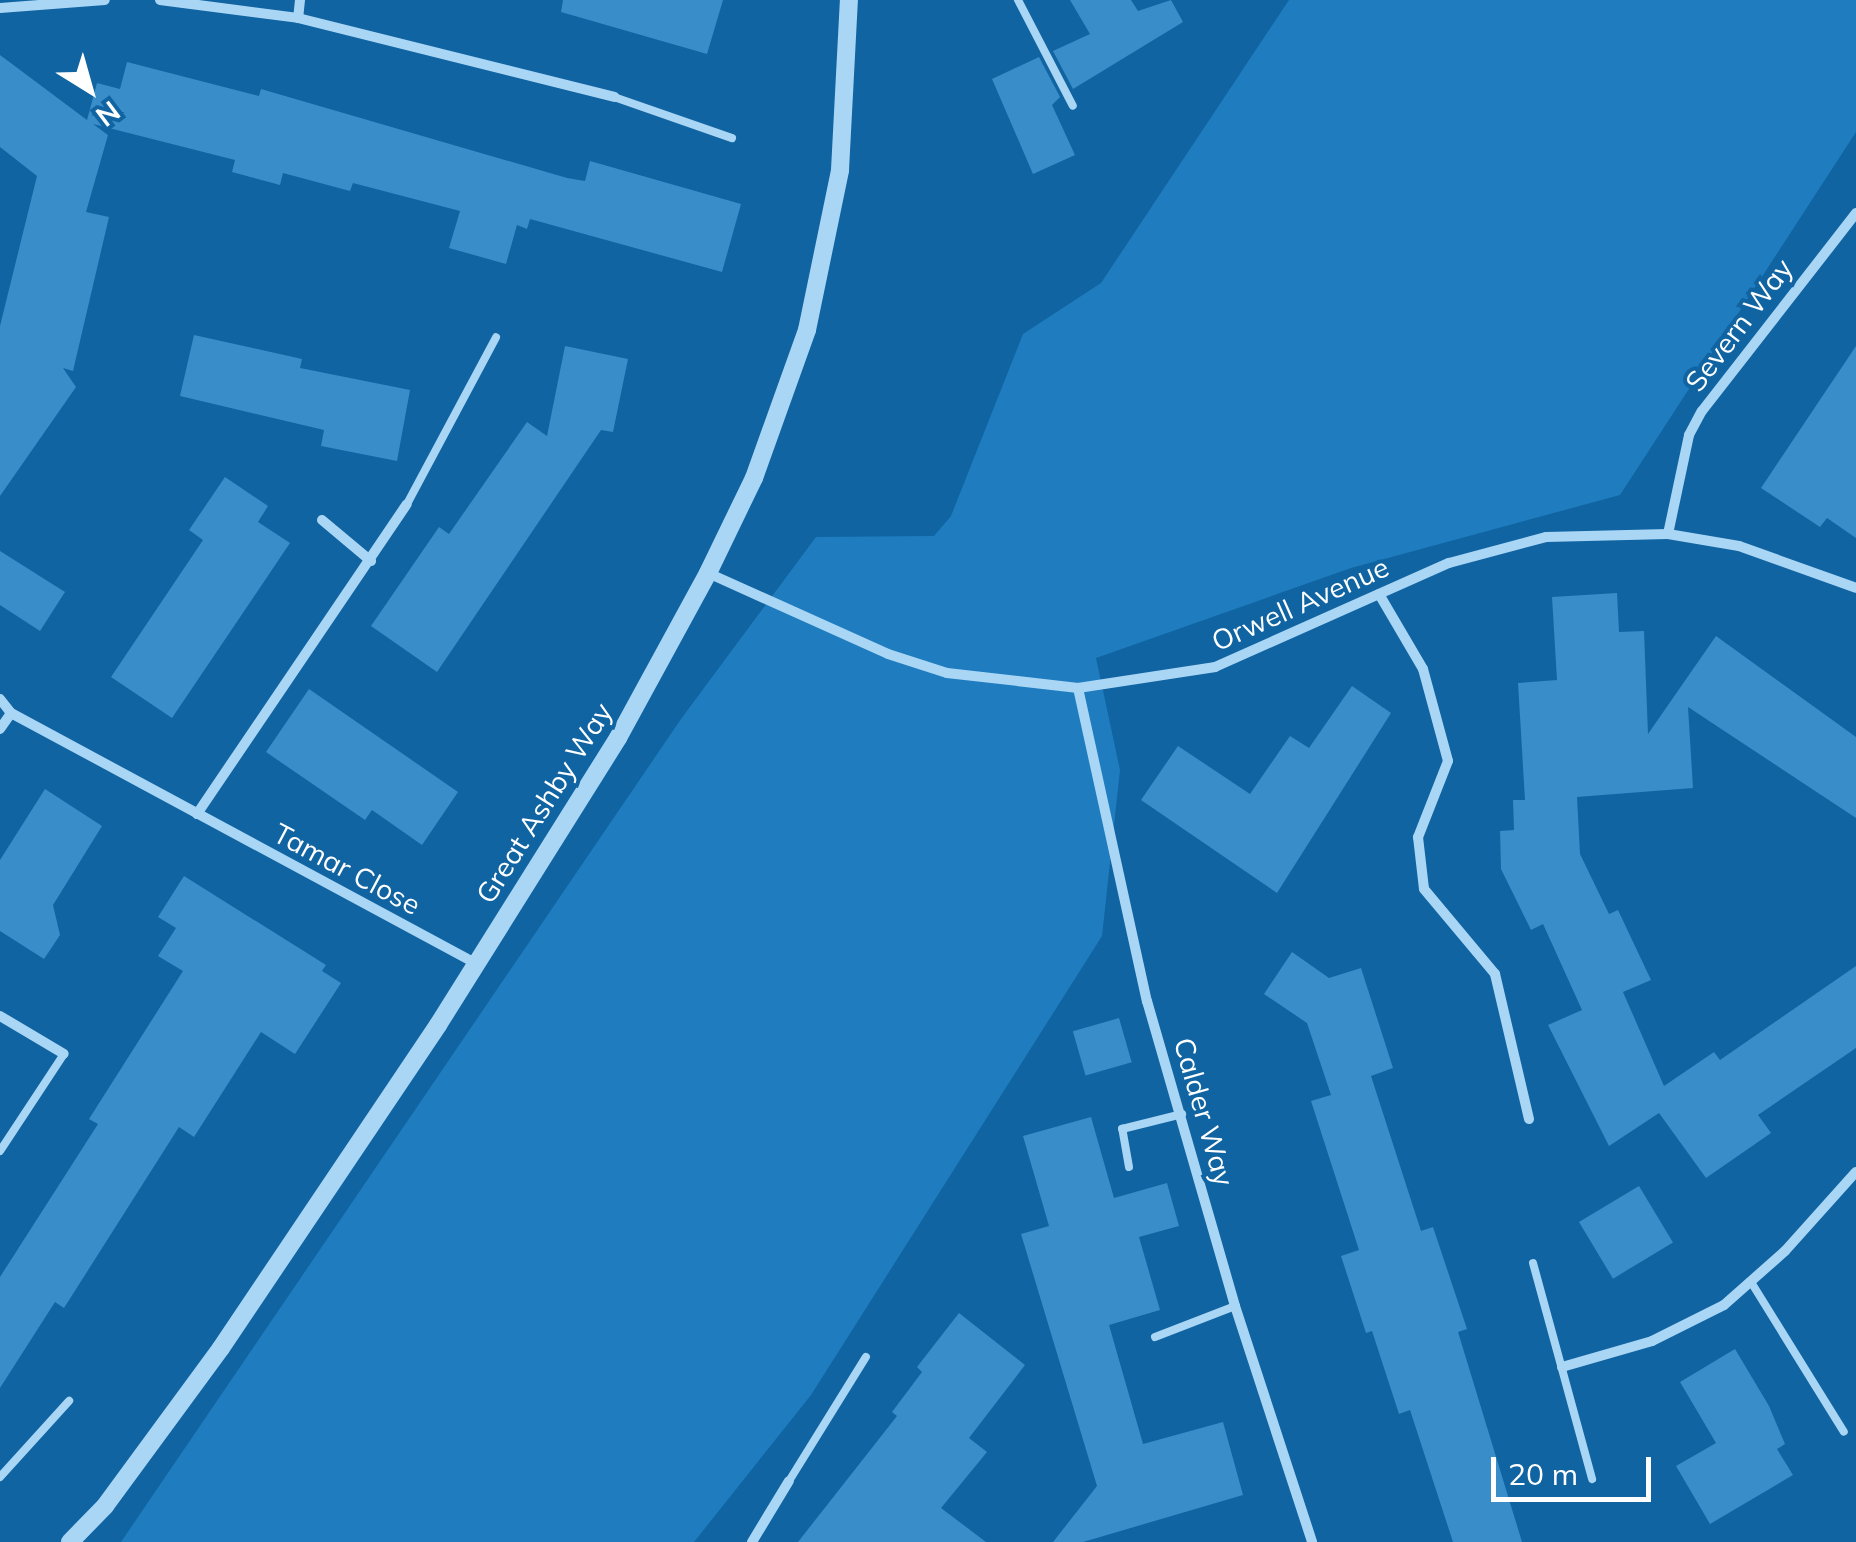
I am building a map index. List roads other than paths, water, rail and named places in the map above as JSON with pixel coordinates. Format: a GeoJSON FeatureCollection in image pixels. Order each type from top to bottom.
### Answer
{"type":"FeatureCollection","features":[{"type":"Feature","properties":{"kind":"street"},"geometry":{"type":"LineString","coordinates":[[0,8],[106,0]]}},
{"type":"Feature","properties":{"kind":"street"},"geometry":{"type":"LineString","coordinates":[[160,0],[298,18],[614,96]]}},
{"type":"Feature","properties":{"kind":"street"},"geometry":{"type":"LineString","coordinates":[[298,18],[300,0]]}},
{"type":"Feature","properties":{"kind":"street","name":"Great Ashby Way"},"geometry":{"type":"LineString","coordinates":[[70,1542],[105,1506],[221,1348],[477,964],[618,738],[708,574],[754,478],[807,330],[840,170],[849,0]]}},
{"type":"Feature","properties":{"kind":"street","name":"Severn Way"},"geometry":{"type":"LineString","coordinates":[[1668,534],[1689,435],[1702,411],[1856,213]]}},
{"type":"Feature","properties":{"kind":"street"},"geometry":{"type":"LineString","coordinates":[[196,814],[407,504]]}},
{"type":"Feature","properties":{"kind":"street"},"geometry":{"type":"LineString","coordinates":[[322,520],[371,561]]}},
{"type":"Feature","properties":{"kind":"street","name":"Orwell Avenue"},"geometry":{"type":"LineString","coordinates":[[708,574],[823,627],[947,673],[1078,688],[1215,667],[1449,563],[1529,541],[1668,534],[1787,558],[1856,588]]}},
{"type":"Feature","properties":{"kind":"street"},"geometry":{"type":"LineString","coordinates":[[1378,594],[1422,669],[1448,761],[1418,837],[1424,889],[1495,974],[1529,1119]]}},
{"type":"Feature","properties":{"kind":"street","name":"Calder Way"},"geometry":{"type":"LineString","coordinates":[[1078,688],[1147,1001],[1235,1306],[1312,1542]]}},
{"type":"Feature","properties":{"kind":"street","name":"Tamar Close"},"geometry":{"type":"LineString","coordinates":[[0,700],[12,712],[196,814],[477,964]]}},
{"type":"Feature","properties":{"kind":"street"},"geometry":{"type":"LineString","coordinates":[[0,729],[12,712]]}},
{"type":"Feature","properties":{"kind":"street"},"geometry":{"type":"LineString","coordinates":[[0,1016],[64,1054]]}},
{"type":"Feature","properties":{"kind":"street"},"geometry":{"type":"LineString","coordinates":[[1562,1367],[1690,1325],[1751,1282],[1856,1172]]}},
{"type":"Feature","properties":{"kind":"street"},"geometry":{"type":"LineString","coordinates":[[752,1542],[789,1480]]}},
{"type":"Feature","properties":{"kind":"lane"},"geometry":{"type":"LineString","coordinates":[[1018,0],[1072,106]]}},
{"type":"Feature","properties":{"kind":"lane"},"geometry":{"type":"LineString","coordinates":[[614,96],[732,138]]}},
{"type":"Feature","properties":{"kind":"lane"},"geometry":{"type":"LineString","coordinates":[[407,504],[496,338]]}},
{"type":"Feature","properties":{"kind":"lane"},"geometry":{"type":"LineString","coordinates":[[0,1152],[64,1054]]}},
{"type":"Feature","properties":{"kind":"lane"},"geometry":{"type":"LineString","coordinates":[[1130,1167],[1122,1129],[1182,1114]]}},
{"type":"Feature","properties":{"kind":"lane"},"geometry":{"type":"LineString","coordinates":[[1533,1262],[1592,1479]]}},
{"type":"Feature","properties":{"kind":"lane"},"geometry":{"type":"LineString","coordinates":[[1751,1282],[1844,1432]]}},
{"type":"Feature","properties":{"kind":"lane"},"geometry":{"type":"LineString","coordinates":[[1155,1337],[1235,1306]]}},
{"type":"Feature","properties":{"kind":"lane"},"geometry":{"type":"LineString","coordinates":[[789,1480],[866,1358]]}},
{"type":"Feature","properties":{"kind":"lane"},"geometry":{"type":"LineString","coordinates":[[0,1477],[69,1401]]}}]}
